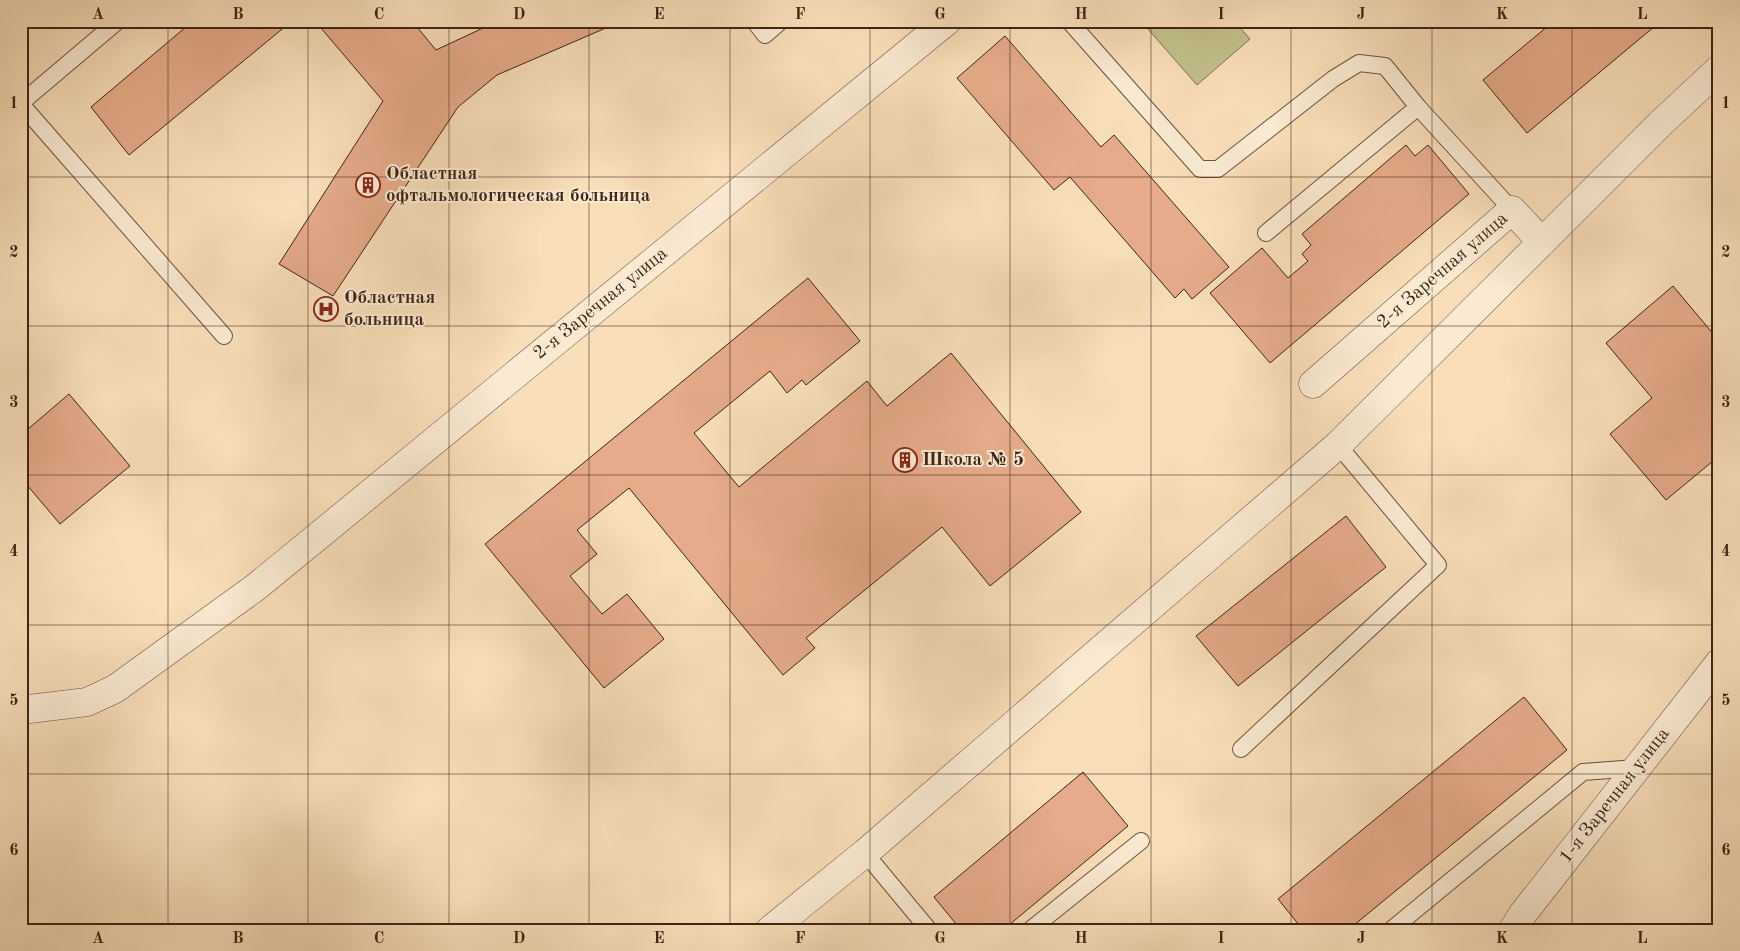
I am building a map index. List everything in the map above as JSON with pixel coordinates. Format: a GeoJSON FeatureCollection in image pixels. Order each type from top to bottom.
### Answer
{"type":"FeatureCollection","features":[{"type":"Feature","properties":{"kind":"street","name":"2-я Заречная улица"},"geometry":{"type":"LineString","coordinates":[[21,710],[87,702],[115,689],[256,587],[947,21]]}},
{"type":"Feature","properties":{"kind":"street"},"geometry":{"type":"LineString","coordinates":[[770,930],[865,853],[1338,446],[1661,123],[1719,69]]}},
{"type":"Feature","properties":{"kind":"street","name":"2-я Заречная улица"},"geometry":{"type":"LineString","coordinates":[[1313,384],[1512,210],[1542,242]]}},
{"type":"Feature","properties":{"kind":"street","name":"1-я Заречная улица"},"geometry":{"type":"LineString","coordinates":[[1513,930],[1522,915],[1719,663]]}},
{"type":"Feature","properties":{"kind":"lane"},"geometry":{"type":"LineString","coordinates":[[118,21],[21,103],[224,336]]}},
{"type":"Feature","properties":{"kind":"lane"},"geometry":{"type":"LineString","coordinates":[[754,21],[765,35],[782,21]]}},
{"type":"Feature","properties":{"kind":"lane"},"geometry":{"type":"LineString","coordinates":[[1069,21],[1200,169],[1218,169],[1333,79],[1359,63],[1385,66],[1418,107],[1512,210]]}},
{"type":"Feature","properties":{"kind":"lane"},"geometry":{"type":"LineString","coordinates":[[1266,233],[1418,107]]}},
{"type":"Feature","properties":{"kind":"lane"},"geometry":{"type":"LineString","coordinates":[[1241,749],[1438,565],[1338,446]]}},
{"type":"Feature","properties":{"kind":"lane"},"geometry":{"type":"LineString","coordinates":[[1391,930],[1583,772],[1636,768]]}},
{"type":"Feature","properties":{"kind":"lane"},"geometry":{"type":"LineString","coordinates":[[1030,930],[1141,841]]}},
{"type":"Feature","properties":{"kind":"lane"},"geometry":{"type":"LineString","coordinates":[[865,853],[930,930]]}},
{"type":"Feature","properties":{"kind":"shaded area"},"geometry":{"type":"Polygon","coordinates":[[[1141,21],[1234,21],[1250,39],[1197,85],[1141,21]]]}},
{"type":"Feature","properties":{"kind":"building"},"geometry":{"type":"Polygon","coordinates":[[[193,21],[292,21],[129,155],[91,107],[193,21]]]}},
{"type":"Feature","properties":{"kind":"building","name":"Областная офтальмологическая больница"},"geometry":{"type":"Polygon","coordinates":[[[315,21],[412,21],[436,50],[498,21],[622,21],[497,75],[458,107],[333,296],[279,264],[383,101],[315,21]]]}},
{"type":"Feature","properties":{"kind":"building"},"geometry":{"type":"Polygon","coordinates":[[[1554,21],[1661,21],[1527,133],[1483,80],[1554,21]]]}},
{"type":"Feature","properties":{"kind":"building"},"geometry":{"type":"Polygon","coordinates":[[[1005,36],[1101,147],[1114,135],[1229,267],[1192,299],[1184,289],[1175,298],[1070,177],[1054,190],[957,78],[1005,36]]]}},
{"type":"Feature","properties":{"kind":"building"},"geometry":{"type":"Polygon","coordinates":[[[1406,145],[1415,156],[1428,145],[1469,194],[1270,363],[1210,293],[1262,248],[1288,278],[1308,261],[1302,254],[1311,245],[1302,234],[1406,145]]]}},
{"type":"Feature","properties":{"kind":"building","name":"Школа № 5"},"geometry":{"type":"Polygon","coordinates":[[[808,278],[860,341],[806,385],[802,380],[787,393],[770,371],[694,433],[739,487],[867,381],[887,406],[951,353],[1081,512],[990,586],[942,527],[806,638],[815,648],[783,675],[629,488],[577,530],[597,554],[570,576],[602,614],[627,594],[664,639],[604,688],[485,544],[808,278]]]}},
{"type":"Feature","properties":{"kind":"building"},"geometry":{"type":"Polygon","coordinates":[[[1673,286],[1715,336],[1719,333],[1719,456],[1666,500],[1610,434],[1652,398],[1606,343],[1673,286]]]}},
{"type":"Feature","properties":{"kind":"building"},"geometry":{"type":"Polygon","coordinates":[[[69,394],[130,466],[60,524],[21,478],[21,435],[69,394]]]}},
{"type":"Feature","properties":{"kind":"building"},"geometry":{"type":"Polygon","coordinates":[[[1346,516],[1386,567],[1238,686],[1196,636],[1346,516]]]}},
{"type":"Feature","properties":{"kind":"building"},"geometry":{"type":"Polygon","coordinates":[[[1524,697],[1567,750],[1348,930],[1303,930],[1278,899],[1524,697]]]}},
{"type":"Feature","properties":{"kind":"building"},"geometry":{"type":"Polygon","coordinates":[[[1083,772],[1128,826],[1003,930],[961,930],[934,897],[1083,772]]]}},
{"type":"Feature","properties":{"kind":"place","name":"Областная офтальмологическая больница"},"geometry":{"type":"Point","coordinates":[368,185]}},
{"type":"Feature","properties":{"kind":"place","name":"Областная больница"},"geometry":{"type":"Point","coordinates":[326,309]}},
{"type":"Feature","properties":{"kind":"place","name":"Школа № 5"},"geometry":{"type":"Point","coordinates":[905,460]}}]}
